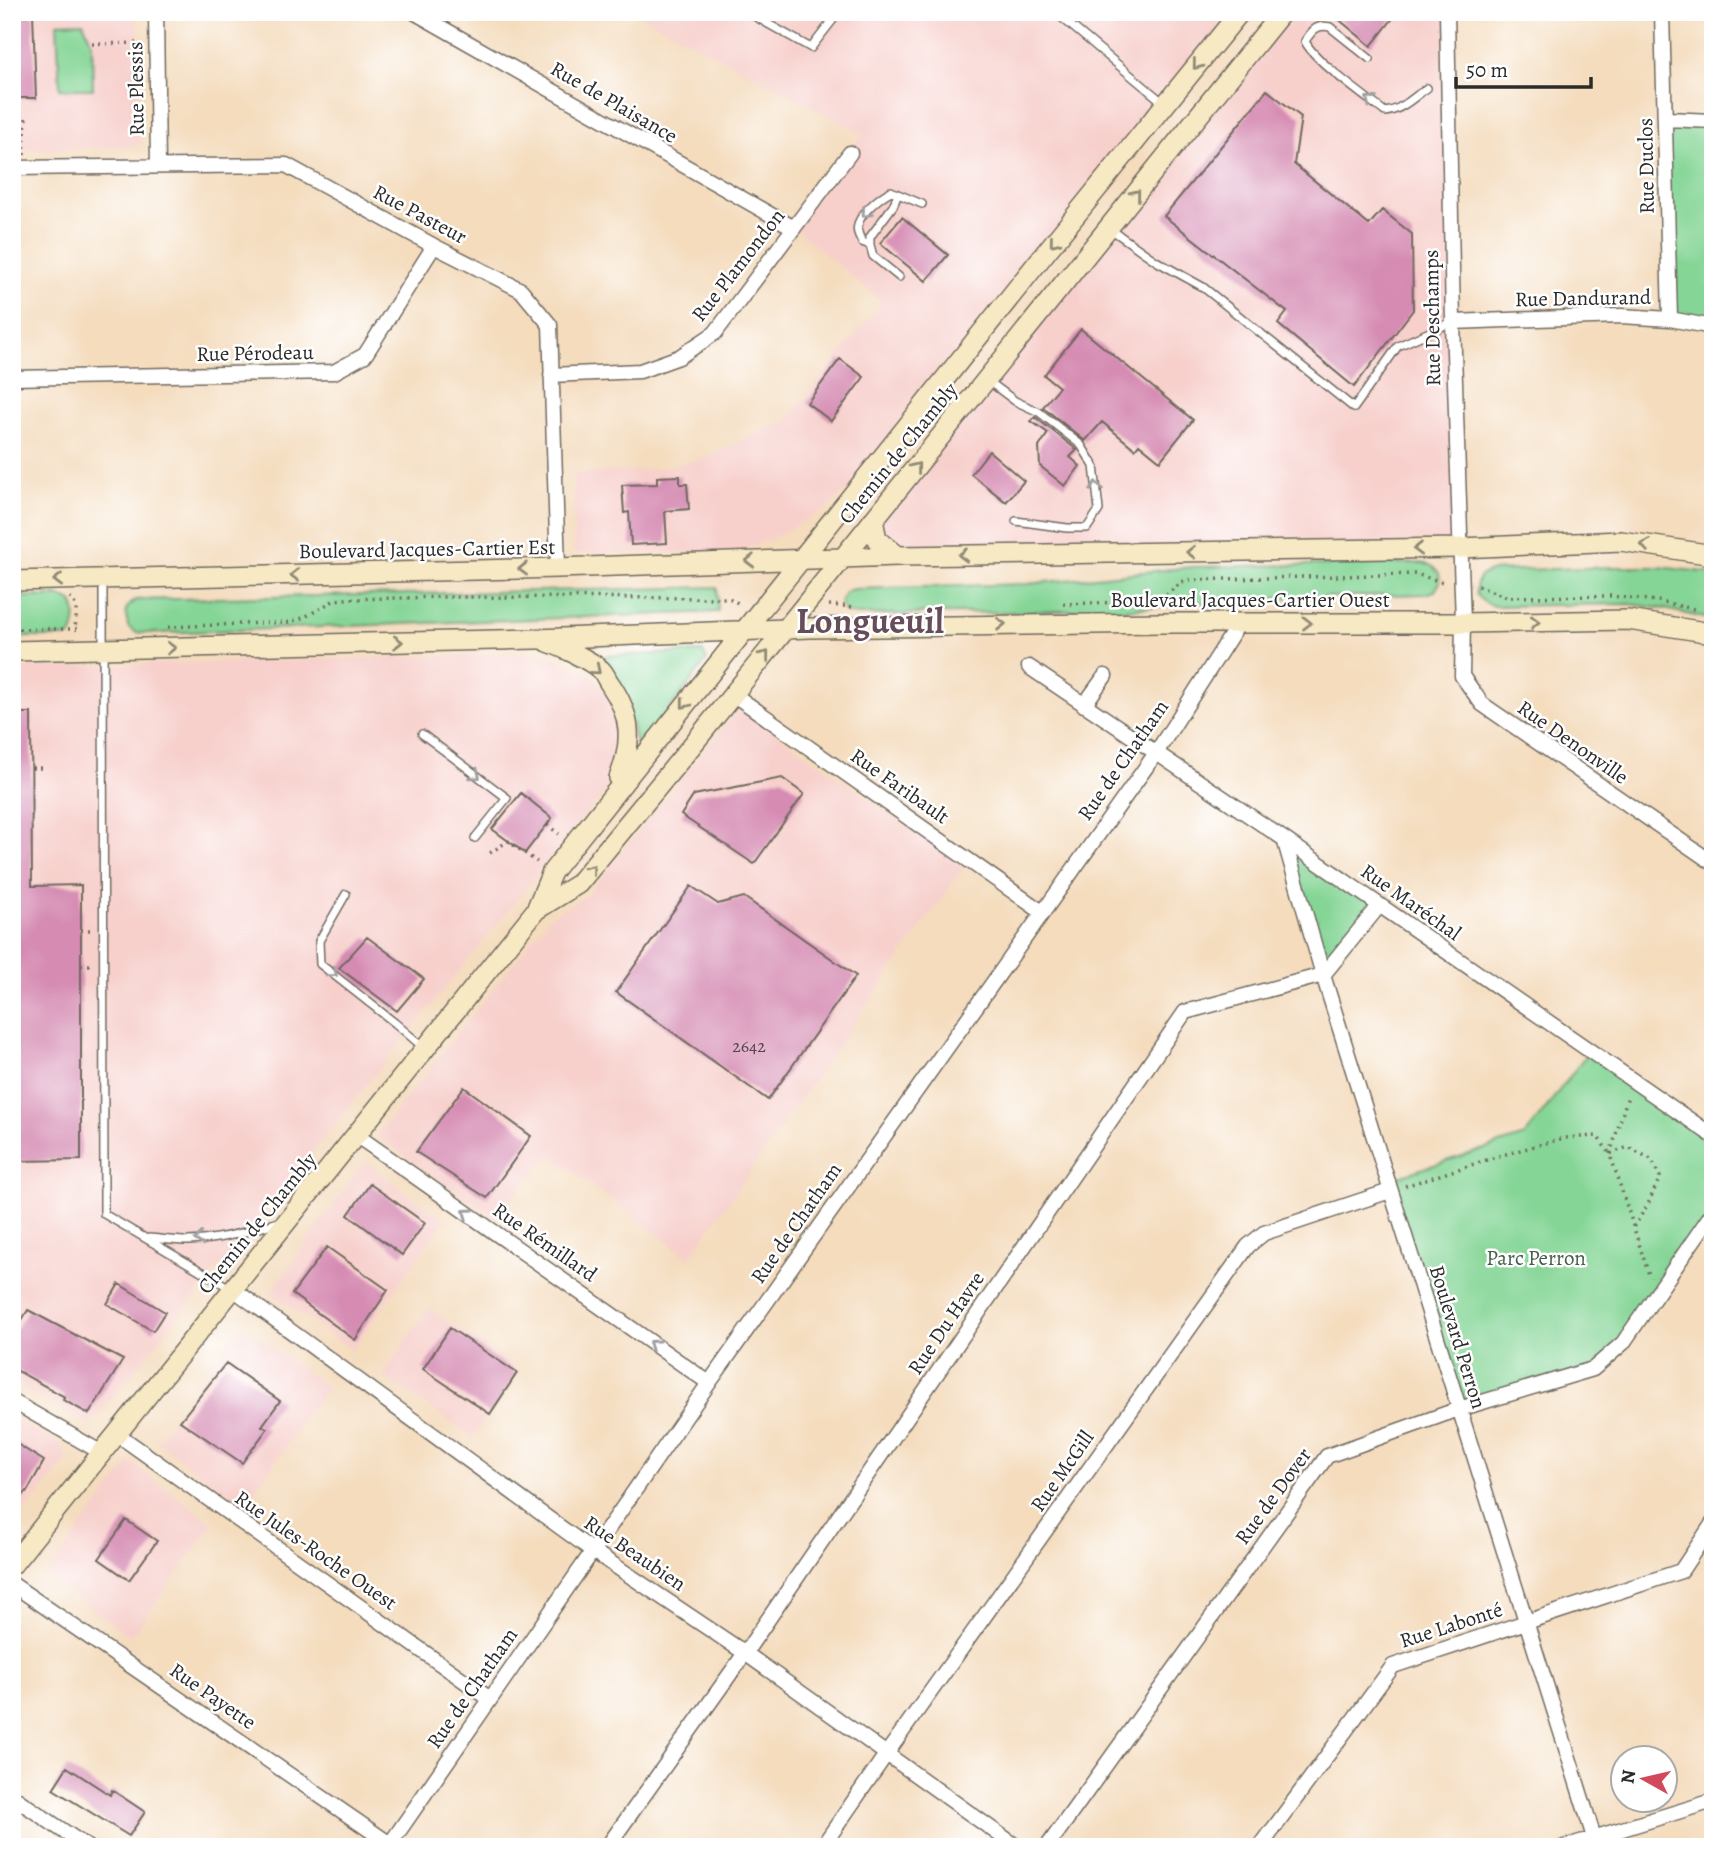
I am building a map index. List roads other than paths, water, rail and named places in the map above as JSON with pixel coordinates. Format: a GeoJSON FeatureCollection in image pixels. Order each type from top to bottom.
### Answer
{"type":"FeatureCollection","features":[{"type":"Feature","properties":{"kind":"main road","name":"Chemin de Chambly"},"geometry":{"type":"LineString","coordinates":[[12,1565],[536,909],[552,872],[612,796],[1240,12]]}},
{"type":"Feature","properties":{"kind":"main road","name":"Chemin de Chambly"},"geometry":{"type":"LineString","coordinates":[[536,909],[578,884],[1282,12]]}},
{"type":"Feature","properties":{"kind":"main road"},"geometry":{"type":"LineString","coordinates":[[873,520],[877,539],[898,556]]}},
{"type":"Feature","properties":{"kind":"main road"},"geometry":{"type":"LineString","coordinates":[[843,558],[1460,548],[1621,541],[1713,555]]}},
{"type":"Feature","properties":{"kind":"main road","name":"Boulevard Jacques-Cartier Est"},"geometry":{"type":"LineString","coordinates":[[12,581],[558,568],[843,558]]}},
{"type":"Feature","properties":{"kind":"main road","name":"Boulevard Jacques-Cartier Ouest"},"geometry":{"type":"LineString","coordinates":[[786,628],[1628,620],[1713,635]]}},
{"type":"Feature","properties":{"kind":"main road"},"geometry":{"type":"LineString","coordinates":[[12,652],[537,639],[786,628]]}},
{"type":"Feature","properties":{"kind":"main road"},"geometry":{"type":"LineString","coordinates":[[537,639],[565,648],[601,670],[620,698],[629,727],[627,756],[612,796]]}},
{"type":"Feature","properties":{"kind":"street","name":"Rue Plessis"},"geometry":{"type":"LineString","coordinates":[[156,12],[158,166]]}},
{"type":"Feature","properties":{"kind":"street","name":"Rue de Plaisance"},"geometry":{"type":"LineString","coordinates":[[414,12],[794,228]]}},
{"type":"Feature","properties":{"kind":"street","name":"Rue Deschamps"},"geometry":{"type":"LineString","coordinates":[[1447,12],[1453,322],[1463,623]]}},
{"type":"Feature","properties":{"kind":"street","name":"Rue Duclos"},"geometry":{"type":"LineString","coordinates":[[1662,12],[1670,319]]}},
{"type":"Feature","properties":{"kind":"street"},"geometry":{"type":"LineString","coordinates":[[1666,119],[1713,121]]}},
{"type":"Feature","properties":{"kind":"street","name":"Rue Plamondon"},"geometry":{"type":"LineString","coordinates":[[551,375],[640,371],[679,357],[715,333],[850,153]]}},
{"type":"Feature","properties":{"kind":"street","name":"Rue Pasteur"},"geometry":{"type":"LineString","coordinates":[[18,168],[286,165],[521,290],[550,325],[558,568]]}},
{"type":"Feature","properties":{"kind":"street","name":"Rue Pérodeau"},"geometry":{"type":"LineString","coordinates":[[12,378],[334,372],[365,355],[434,246]]}},
{"type":"Feature","properties":{"kind":"street","name":"Rue Dandurand"},"geometry":{"type":"LineString","coordinates":[[1453,322],[1621,317],[1670,319],[1713,327]]}},
{"type":"Feature","properties":{"kind":"street","name":"Rue de Chatham"},"geometry":{"type":"LineString","coordinates":[[389,1845],[709,1383],[1156,753],[1239,623]]}},
{"type":"Feature","properties":{"kind":"street","name":"Rue Denonville"},"geometry":{"type":"LineString","coordinates":[[1463,623],[1462,676],[1482,704],[1713,863]]}},
{"type":"Feature","properties":{"kind":"street","name":"Rue Maréchal"},"geometry":{"type":"LineString","coordinates":[[1029,667],[1284,839],[1713,1136]]}},
{"type":"Feature","properties":{"kind":"street"},"geometry":{"type":"LineString","coordinates":[[1084,705],[1105,676]]}},
{"type":"Feature","properties":{"kind":"street","name":"Rue Faribault"},"geometry":{"type":"LineString","coordinates":[[733,694],[1042,912]]}},
{"type":"Feature","properties":{"kind":"street","name":"Boulevard Perron"},"geometry":{"type":"LineString","coordinates":[[1284,839],[1322,975],[1595,1842]]}},
{"type":"Feature","properties":{"kind":"street"},"geometry":{"type":"LineString","coordinates":[[1322,975],[1380,905]]}},
{"type":"Feature","properties":{"kind":"street","name":"Rue Du Havre"},"geometry":{"type":"LineString","coordinates":[[607,1847],[745,1653],[1185,1012],[1322,975]]}},
{"type":"Feature","properties":{"kind":"street","name":"Rue Rémillard"},"geometry":{"type":"LineString","coordinates":[[356,1135],[709,1383]]}},
{"type":"Feature","properties":{"kind":"street","name":"Rue McGill"},"geometry":{"type":"LineString","coordinates":[[822,1847],[1248,1246],[1264,1233],[1390,1191]]}},
{"type":"Feature","properties":{"kind":"street","name":"Rue de Dover"},"geometry":{"type":"LineString","coordinates":[[1047,1847],[1326,1456],[1459,1409],[1593,1369],[1623,1343],[1713,1212]]}},
{"type":"Feature","properties":{"kind":"street","name":"Rue Beaubien"},"geometry":{"type":"LineString","coordinates":[[233,1289],[593,1551],[745,1653],[1017,1847]]}},
{"type":"Feature","properties":{"kind":"street"},"geometry":{"type":"LineString","coordinates":[[12,1401],[102,1453]]}},
{"type":"Feature","properties":{"kind":"street","name":"Rue Jules-Roche Ouest"},"geometry":{"type":"LineString","coordinates":[[117,1434],[490,1699]]}},
{"type":"Feature","properties":{"kind":"street","name":"Rue Labonté"},"geometry":{"type":"LineString","coordinates":[[1261,1847],[1393,1666],[1681,1571],[1713,1523]]}},
{"type":"Feature","properties":{"kind":"street","name":"Rue Payette"},"geometry":{"type":"LineString","coordinates":[[12,1584],[389,1845]]}},
{"type":"Feature","properties":{"kind":"street"},"geometry":{"type":"LineString","coordinates":[[12,1796],[87,1847]]}},
{"type":"Feature","properties":{"kind":"street"},"geometry":{"type":"LineString","coordinates":[[1564,1847],[1595,1842],[1713,1801]]}},
{"type":"Feature","properties":{"kind":"lane"},"geometry":{"type":"LineString","coordinates":[[747,12],[811,48],[839,12]]}},
{"type":"Feature","properties":{"kind":"lane"},"geometry":{"type":"LineString","coordinates":[[1055,12],[1166,104]]}},
{"type":"Feature","properties":{"kind":"lane"},"geometry":{"type":"LineString","coordinates":[[1370,59],[1329,27],[1315,27],[1305,41],[1308,48],[1338,76],[1385,112],[1401,107],[1427,88]]}},
{"type":"Feature","properties":{"kind":"lane"},"geometry":{"type":"LineString","coordinates":[[870,245],[862,242],[857,233],[858,222],[880,197],[891,191],[922,204]]}},
{"type":"Feature","properties":{"kind":"lane"},"geometry":{"type":"LineString","coordinates":[[898,194],[893,206],[870,237],[870,245],[873,256],[899,277]]}},
{"type":"Feature","properties":{"kind":"lane"},"geometry":{"type":"LineString","coordinates":[[1108,228],[1156,261],[1203,287],[1354,408],[1398,346],[1453,322]]}},
{"type":"Feature","properties":{"kind":"lane"},"geometry":{"type":"LineString","coordinates":[[986,379],[1015,401],[1039,412],[1081,445],[1094,466],[1099,510],[1087,528],[1016,521]]}},
{"type":"Feature","properties":{"kind":"lane"},"geometry":{"type":"LineString","coordinates":[[103,580],[104,1214],[233,1289]]}},
{"type":"Feature","properties":{"kind":"lane"},"geometry":{"type":"LineString","coordinates":[[422,734],[507,798],[475,838]]}},
{"type":"Feature","properties":{"kind":"lane"},"geometry":{"type":"LineString","coordinates":[[346,894],[319,941],[320,964],[425,1049]]}},
{"type":"Feature","properties":{"kind":"lane"},"geometry":{"type":"LineString","coordinates":[[145,1238],[189,1241],[220,1237],[289,1219]]}},
{"type":"Feature","properties":{"kind":"district","name":"Longueuil"},"geometry":{"type":"Point","coordinates":[870,621]}},
{"type":"Feature","properties":{"kind":"park label","name":"Parc Perron"},"geometry":{"type":"Point","coordinates":[1536,1258]}}]}
